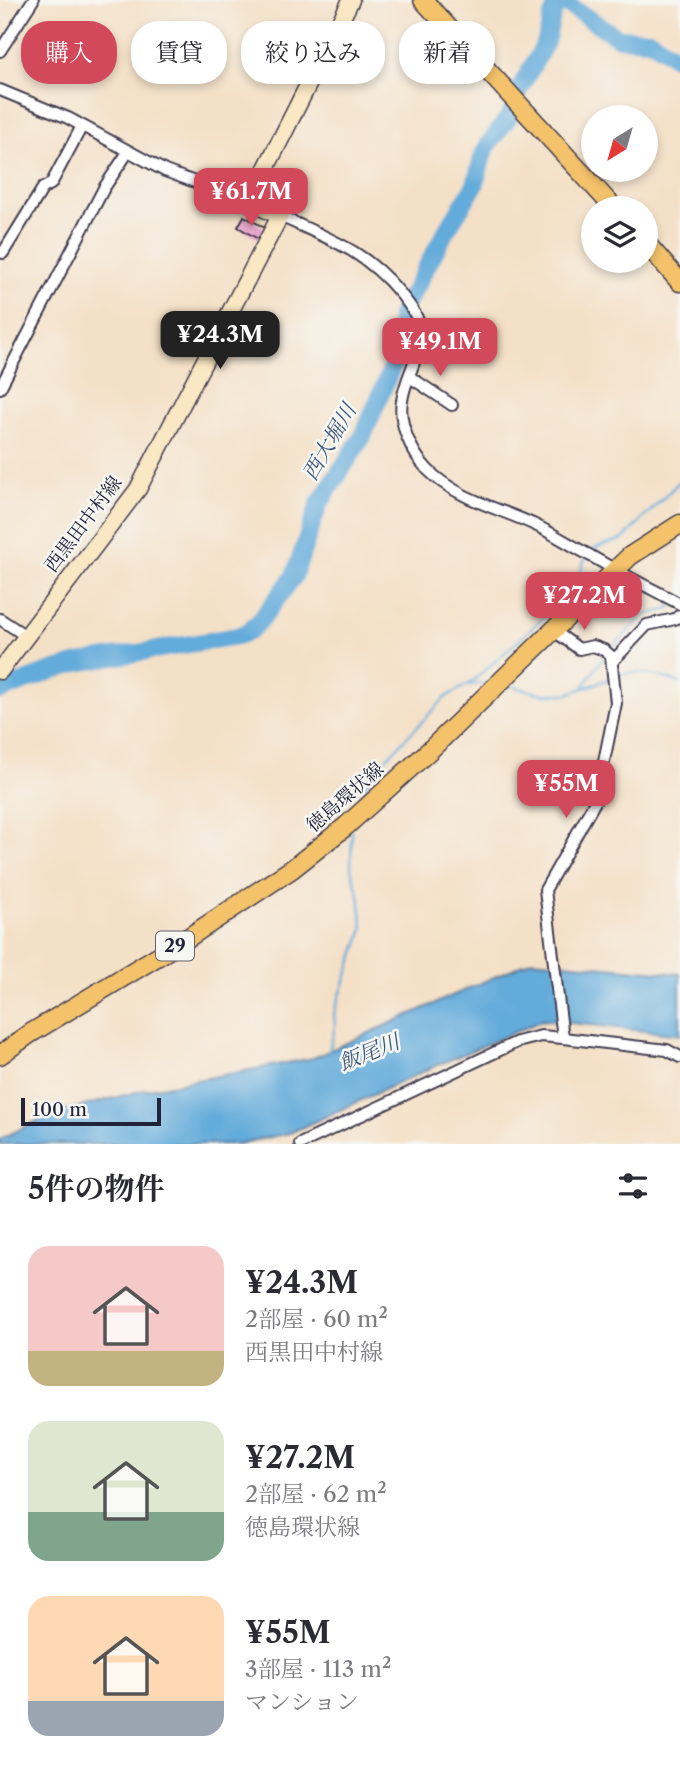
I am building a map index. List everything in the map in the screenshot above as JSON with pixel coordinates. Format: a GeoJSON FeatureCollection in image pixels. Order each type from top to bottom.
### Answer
{"type":"FeatureCollection","features":[{"type":"Feature","properties":{"kind":"main road"},"geometry":{"type":"LineString","coordinates":[[280,216],[249,202],[351,0]]}},
{"type":"Feature","properties":{"kind":"main road"},"geometry":{"type":"LineString","coordinates":[[423,0],[603,196]]}},
{"type":"Feature","properties":{"kind":"main road","name":"西黒田中村線"},"geometry":{"type":"LineString","coordinates":[[0,671],[138,489],[280,216]]}},
{"type":"Feature","properties":{"kind":"main road"},"geometry":{"type":"LineString","coordinates":[[658,257],[680,282]]}},
{"type":"Feature","properties":{"kind":"main road","name":"徳島環状線"},"geometry":{"type":"LineString","coordinates":[[0,1055],[31,1033],[238,906],[292,869],[372,803],[616,569],[641,548],[680,524]]}},
{"type":"Feature","properties":{"kind":"street"},"geometry":{"type":"LineString","coordinates":[[0,51],[33,0]]}},
{"type":"Feature","properties":{"kind":"street"},"geometry":{"type":"LineString","coordinates":[[0,90],[68,118],[165,171],[249,202]]}},
{"type":"Feature","properties":{"kind":"street"},"geometry":{"type":"LineString","coordinates":[[3,253],[43,188],[51,184],[82,126]]}},
{"type":"Feature","properties":{"kind":"street"},"geometry":{"type":"LineString","coordinates":[[0,388],[104,188],[128,152]]}},
{"type":"Feature","properties":{"kind":"street"},"geometry":{"type":"LineString","coordinates":[[280,216],[362,256],[384,274],[410,306],[419,324],[420,337],[401,400],[403,421],[410,442],[426,468],[449,487],[535,525],[677,602]]}},
{"type":"Feature","properties":{"kind":"street"},"geometry":{"type":"LineString","coordinates":[[410,377],[452,405]]}},
{"type":"Feature","properties":{"kind":"street"},"geometry":{"type":"LineString","coordinates":[[610,658],[647,625],[675,619],[680,615]]}},
{"type":"Feature","properties":{"kind":"street"},"geometry":{"type":"LineString","coordinates":[[0,619],[26,636]]}},
{"type":"Feature","properties":{"kind":"street"},"geometry":{"type":"LineString","coordinates":[[554,630],[579,649],[593,646],[610,658],[616,703],[596,800],[545,890],[562,1034]]}},
{"type":"Feature","properties":{"kind":"street"},"geometry":{"type":"LineString","coordinates":[[300,1144],[517,1042],[541,1036],[562,1034],[667,1049],[680,1057]]}},
{"type":"Feature","properties":{"kind":"water","name":"飯尾川"},"geometry":{"type":"Polygon","coordinates":[[[532,960],[680,974],[680,1035],[543,1020],[290,1133],[237,1144],[0,1144],[0,1139],[47,1116],[144,1090],[313,1058],[532,960]]]}},
{"type":"Feature","properties":{"kind":"building"},"geometry":{"type":"Polygon","coordinates":[[[244,216],[265,228],[258,239],[238,227],[244,216]]]}},
{"type":"Feature","properties":{"kind":"waterway","name":"西大堀川"},"geometry":{"type":"LineString","coordinates":[[0,691],[78,663],[237,636],[248,632],[259,622],[294,576],[319,504],[363,436],[393,365],[399,345],[400,316],[446,231],[475,185],[488,145],[513,111],[519,90],[546,42],[559,0]]}},
{"type":"Feature","properties":{"kind":"waterway","name":"西大堀川"},"geometry":{"type":"LineString","coordinates":[[560,0],[619,38],[650,40],[680,60]]}},
{"type":"Feature","properties":{"kind":"waterway"},"geometry":{"type":"LineString","coordinates":[[591,551],[623,539],[680,481]]}},
{"type":"Feature","properties":{"kind":"waterway"},"geometry":{"type":"LineString","coordinates":[[468,685],[536,625],[575,586],[587,556]]}},
{"type":"Feature","properties":{"kind":"waterway"},"geometry":{"type":"LineString","coordinates":[[610,650],[644,615],[666,610],[673,604]]}},
{"type":"Feature","properties":{"kind":"waterway"},"geometry":{"type":"LineString","coordinates":[[583,687],[605,655]]}},
{"type":"Feature","properties":{"kind":"waterway"},"geometry":{"type":"LineString","coordinates":[[615,676],[631,672],[680,683]]}},
{"type":"Feature","properties":{"kind":"waterway"},"geometry":{"type":"LineString","coordinates":[[507,685],[543,694],[567,694],[609,679]]}},
{"type":"Feature","properties":{"kind":"waterway"},"geometry":{"type":"LineString","coordinates":[[357,805],[372,773],[446,697],[467,685],[487,683]]}},
{"type":"Feature","properties":{"kind":"waterway","name":"飯尾川"},"geometry":{"type":"LineString","coordinates":[[329,1052],[335,1027],[334,1013],[363,929],[359,895],[351,869],[352,832]]}}]}
